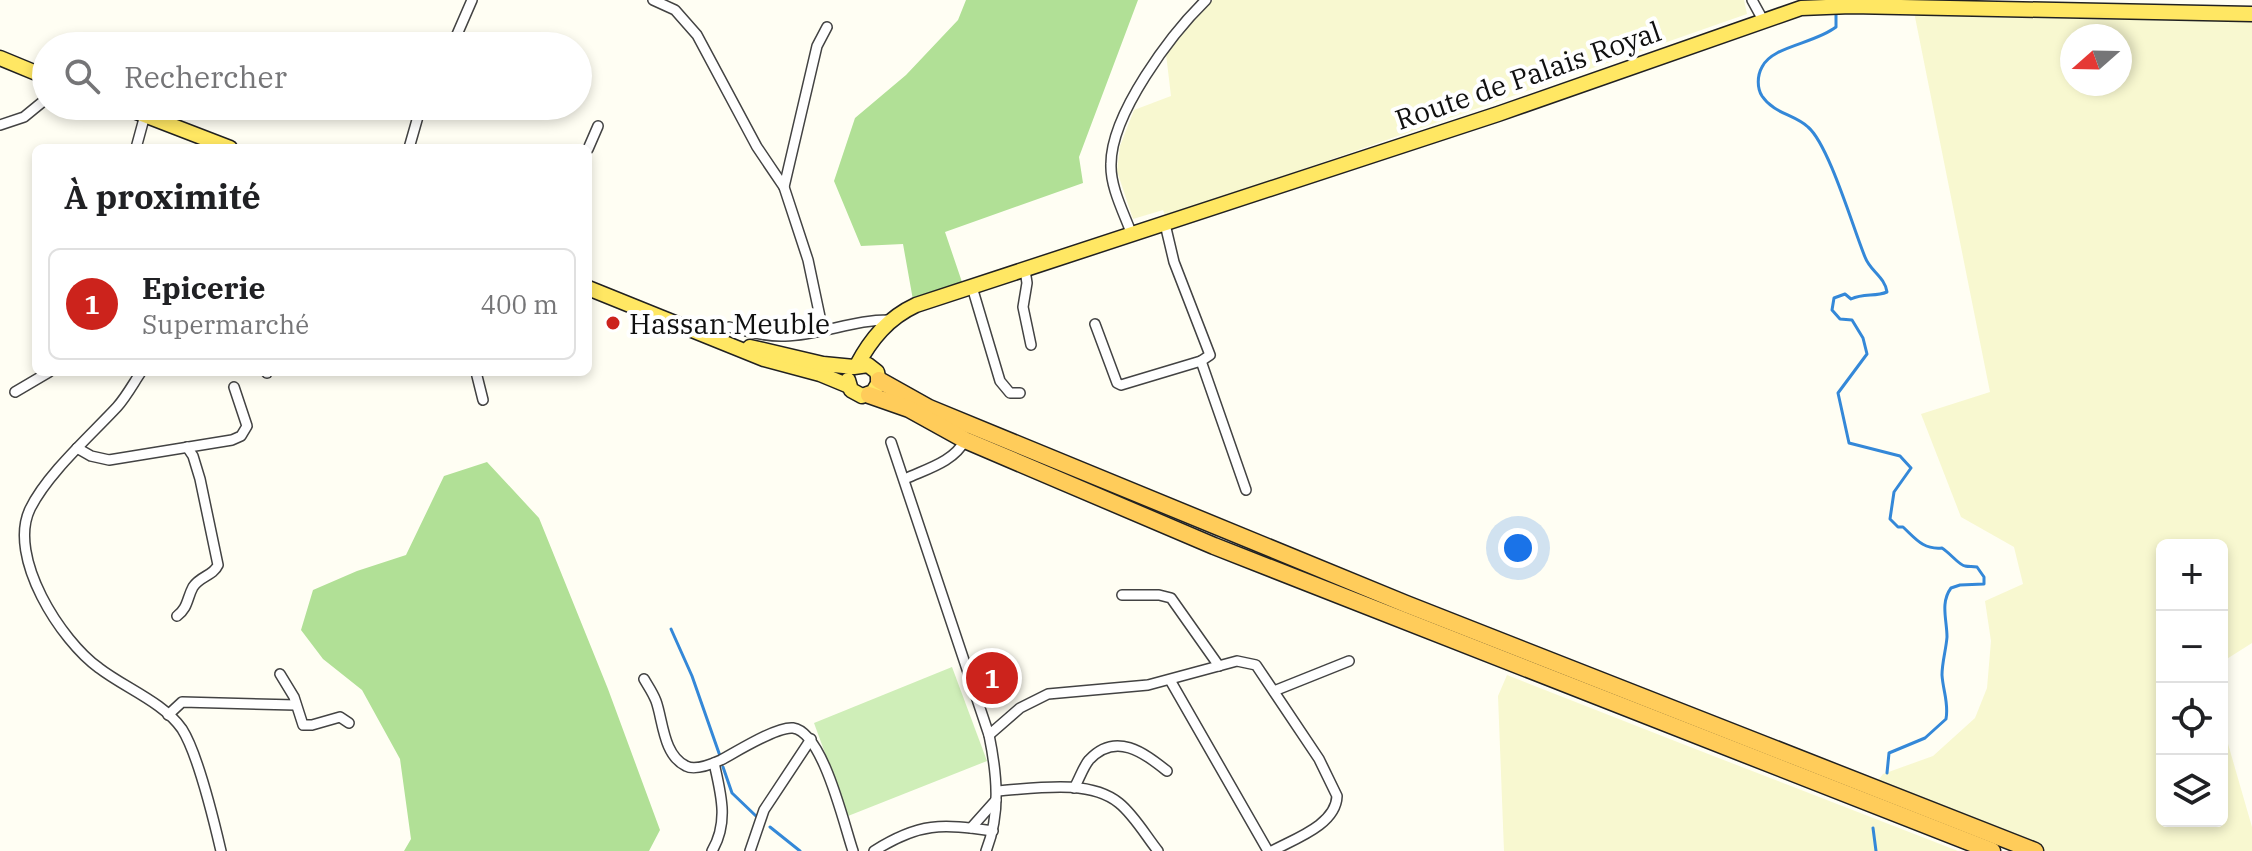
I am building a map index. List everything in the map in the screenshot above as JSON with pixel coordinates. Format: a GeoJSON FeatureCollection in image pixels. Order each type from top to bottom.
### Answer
{"type":"FeatureCollection","features":[{"type":"Feature","properties":{"kind":"highway"},"geometry":{"type":"LineString","coordinates":[[877,374],[963,428],[965,440]]}},
{"type":"Feature","properties":{"kind":"highway"},"geometry":{"type":"LineString","coordinates":[[869,395],[909,409],[965,440],[1214,546],[1992,851]]}},
{"type":"Feature","properties":{"kind":"highway"},"geometry":{"type":"LineString","coordinates":[[934,410],[1406,604],[2035,851]]}},
{"type":"Feature","properties":{"kind":"main road","name":"Route de Palais Royal"},"geometry":{"type":"LineString","coordinates":[[855,366],[891,320],[916,305],[1498,114],[1801,8],[1851,6],[2252,14]]}},
{"type":"Feature","properties":{"kind":"main road"},"geometry":{"type":"LineString","coordinates":[[0,58],[32,71]]}},
{"type":"Feature","properties":{"kind":"main road"},"geometry":{"type":"LineString","coordinates":[[158,120],[220,144]]}},
{"type":"Feature","properties":{"kind":"main road"},"geometry":{"type":"LineString","coordinates":[[592,290],[764,359],[820,374],[849,386],[858,395],[869,395],[876,389],[879,341],[891,320]]}},
{"type":"Feature","properties":{"kind":"main road"},"geometry":{"type":"LineString","coordinates":[[722,342],[823,364],[868,365],[877,374]]}},
{"type":"Feature","properties":{"kind":"main road"},"geometry":{"type":"LineString","coordinates":[[849,386],[848,376],[855,366]]}},
{"type":"Feature","properties":{"kind":"street"},"geometry":{"type":"LineString","coordinates":[[458,32],[472,0]]}},
{"type":"Feature","properties":{"kind":"street"},"geometry":{"type":"LineString","coordinates":[[653,0],[675,10],[697,35],[757,147],[784,187],[808,260],[823,331]]}},
{"type":"Feature","properties":{"kind":"street"},"geometry":{"type":"LineString","coordinates":[[1132,235],[1111,166],[1118,131],[1164,48],[1206,0]]}},
{"type":"Feature","properties":{"kind":"street"},"geometry":{"type":"LineString","coordinates":[[1752,0],[1763,20]]}},
{"type":"Feature","properties":{"kind":"street"},"geometry":{"type":"LineString","coordinates":[[784,187],[817,46],[827,27]]}},
{"type":"Feature","properties":{"kind":"street"},"geometry":{"type":"LineString","coordinates":[[0,125],[24,117],[32,110]]}},
{"type":"Feature","properties":{"kind":"street"},"geometry":{"type":"LineString","coordinates":[[137,144],[144,120]]}},
{"type":"Feature","properties":{"kind":"street"},"geometry":{"type":"LineString","coordinates":[[410,144],[417,120]]}},
{"type":"Feature","properties":{"kind":"street"},"geometry":{"type":"LineString","coordinates":[[590,144],[598,126]]}},
{"type":"Feature","properties":{"kind":"street"},"geometry":{"type":"LineString","coordinates":[[191,133],[195,144]]}},
{"type":"Feature","properties":{"kind":"street"},"geometry":{"type":"LineString","coordinates":[[1165,224],[1174,262],[1246,490]]}},
{"type":"Feature","properties":{"kind":"street"},"geometry":{"type":"LineString","coordinates":[[1025,270],[1027,283],[1023,307],[1031,345]]}},
{"type":"Feature","properties":{"kind":"street"},"geometry":{"type":"LineString","coordinates":[[972,287],[1000,381],[1010,393],[1020,393]]}},
{"type":"Feature","properties":{"kind":"street"},"geometry":{"type":"LineString","coordinates":[[729,327],[785,336],[823,331],[860,321],[891,320]]}},
{"type":"Feature","properties":{"kind":"street"},"geometry":{"type":"LineString","coordinates":[[1095,324],[1109,367],[1121,385],[1205,358]]}},
{"type":"Feature","properties":{"kind":"street"},"geometry":{"type":"LineString","coordinates":[[15,392],[42,376]]}},
{"type":"Feature","properties":{"kind":"street"},"geometry":{"type":"LineString","coordinates":[[138,376],[119,404],[77,448],[31,508],[25,536],[31,569],[54,617],[79,652],[168,715],[188,741],[221,851]]}},
{"type":"Feature","properties":{"kind":"street"},"geometry":{"type":"LineString","coordinates":[[477,376],[483,400]]}},
{"type":"Feature","properties":{"kind":"street"},"geometry":{"type":"LineString","coordinates":[[77,448],[91,456],[109,460],[232,440],[241,436],[247,426],[234,387]]}},
{"type":"Feature","properties":{"kind":"street"},"geometry":{"type":"LineString","coordinates":[[905,479],[950,458],[965,440]]}},
{"type":"Feature","properties":{"kind":"street"},"geometry":{"type":"LineString","coordinates":[[891,442],[989,735],[996,768],[996,796],[993,831],[986,851]]}},
{"type":"Feature","properties":{"kind":"street"},"geometry":{"type":"LineString","coordinates":[[177,616],[186,606],[192,588],[212,574],[218,565],[200,479],[187,447]]}},
{"type":"Feature","properties":{"kind":"street"},"geometry":{"type":"LineString","coordinates":[[1122,595],[1171,598],[1219,666]]}},
{"type":"Feature","properties":{"kind":"street"},"geometry":{"type":"LineString","coordinates":[[989,735],[1020,708],[1048,694],[1148,685],[1237,661],[1256,665],[1319,759],[1337,796],[1332,813],[1325,821],[1270,851],[1170,680]]}},
{"type":"Feature","properties":{"kind":"street"},"geometry":{"type":"LineString","coordinates":[[1274,691],[1349,661]]}},
{"type":"Feature","properties":{"kind":"street"},"geometry":{"type":"LineString","coordinates":[[280,674],[303,725],[336,717],[349,723]]}},
{"type":"Feature","properties":{"kind":"street"},"geometry":{"type":"LineString","coordinates":[[644,679],[656,701],[664,735],[678,759],[688,768],[714,763],[781,730],[793,728],[811,739],[825,767],[853,851]]}},
{"type":"Feature","properties":{"kind":"street"},"geometry":{"type":"LineString","coordinates":[[168,715],[182,702],[296,705]]}},
{"type":"Feature","properties":{"kind":"street"},"geometry":{"type":"LineString","coordinates":[[750,851],[764,810],[811,739]]}},
{"type":"Feature","properties":{"kind":"street"},"geometry":{"type":"LineString","coordinates":[[1074,788],[1089,760],[1102,751],[1120,746],[1139,749],[1167,771]]}},
{"type":"Feature","properties":{"kind":"street"},"geometry":{"type":"LineString","coordinates":[[712,851],[720,833],[723,813],[714,763]]}},
{"type":"Feature","properties":{"kind":"street"},"geometry":{"type":"LineString","coordinates":[[971,828],[996,796],[1074,788],[1091,790],[1118,802],[1158,851]]}},
{"type":"Feature","properties":{"kind":"street"},"geometry":{"type":"LineString","coordinates":[[874,851],[911,831],[929,826],[993,831]]}},
{"type":"Feature","properties":{"kind":"green space"},"geometry":{"type":"Polygon","coordinates":[[[966,0],[1138,0],[1079,157],[1083,183],[945,232],[962,282],[913,300],[903,244],[861,246],[834,181],[855,118],[906,75],[958,20],[966,0]]]}},
{"type":"Feature","properties":{"kind":"green space"},"geometry":{"type":"Polygon","coordinates":[[[1213,0],[1744,0],[1747,14],[1166,217],[1163,210],[1133,219],[1117,171],[1120,146],[1134,110],[1171,96],[1166,54],[1191,19],[1213,0]]]}},
{"type":"Feature","properties":{"kind":"green space"},"geometry":{"type":"Polygon","coordinates":[[[1913,7],[2252,14],[2252,643],[2228,658],[2228,539],[2156,539],[2156,827],[2228,827],[2228,744],[2252,827],[2252,851],[2035,851],[1873,787],[1883,774],[1933,756],[1975,718],[1987,688],[1991,641],[1985,601],[2023,584],[2014,547],[1961,517],[1921,414],[1990,392],[1913,7]]]}},
{"type":"Feature","properties":{"kind":"green space"},"geometry":{"type":"Polygon","coordinates":[[[487,462],[539,518],[608,689],[660,830],[649,851],[404,851],[411,839],[400,759],[362,690],[323,659],[301,630],[313,590],[406,555],[444,476],[487,462]]]}},
{"type":"Feature","properties":{"kind":"green space"},"geometry":{"type":"Polygon","coordinates":[[[952,667],[987,761],[848,816],[814,723],[952,667]]]}},
{"type":"Feature","properties":{"kind":"green space"},"geometry":{"type":"Polygon","coordinates":[[[1507,675],[1958,851],[1504,851],[1498,696],[1507,675]]]}},
{"type":"Feature","properties":{"kind":"waterway"},"geometry":{"type":"LineString","coordinates":[[1836,15],[1836,27],[1827,33],[1767,60],[1758,82],[1760,93],[1767,102],[1808,127],[1816,137],[1832,168],[1865,257],[1886,287],[1887,292],[1883,293],[1851,299],[1845,294],[1834,298],[1832,310],[1840,319],[1852,320],[1863,338],[1867,354],[1838,393],[1849,443],[1900,456],[1911,468],[1894,492],[1890,519],[1924,545],[1942,548],[1963,565],[1977,567],[1984,577],[1984,584],[1951,588],[1946,600],[1947,637],[1942,675],[1946,719],[1925,738],[1889,753],[1887,773]]}},
{"type":"Feature","properties":{"kind":"waterway"},"geometry":{"type":"LineString","coordinates":[[671,629],[692,676],[720,756]]}},
{"type":"Feature","properties":{"kind":"waterway"},"geometry":{"type":"LineString","coordinates":[[723,767],[732,793],[756,816]]}},
{"type":"Feature","properties":{"kind":"waterway"},"geometry":{"type":"LineString","coordinates":[[770,827],[800,851]]}},
{"type":"Feature","properties":{"kind":"waterway"},"geometry":{"type":"LineString","coordinates":[[1873,828],[1876,851]]}},
{"type":"Feature","properties":{"kind":"place","name":"Hassan Meuble"},"geometry":{"type":"Point","coordinates":[613,323]}},
{"type":"Feature","properties":{"kind":"place","name":"Epicerie"},"geometry":{"type":"Point","coordinates":[992,678]}}]}
